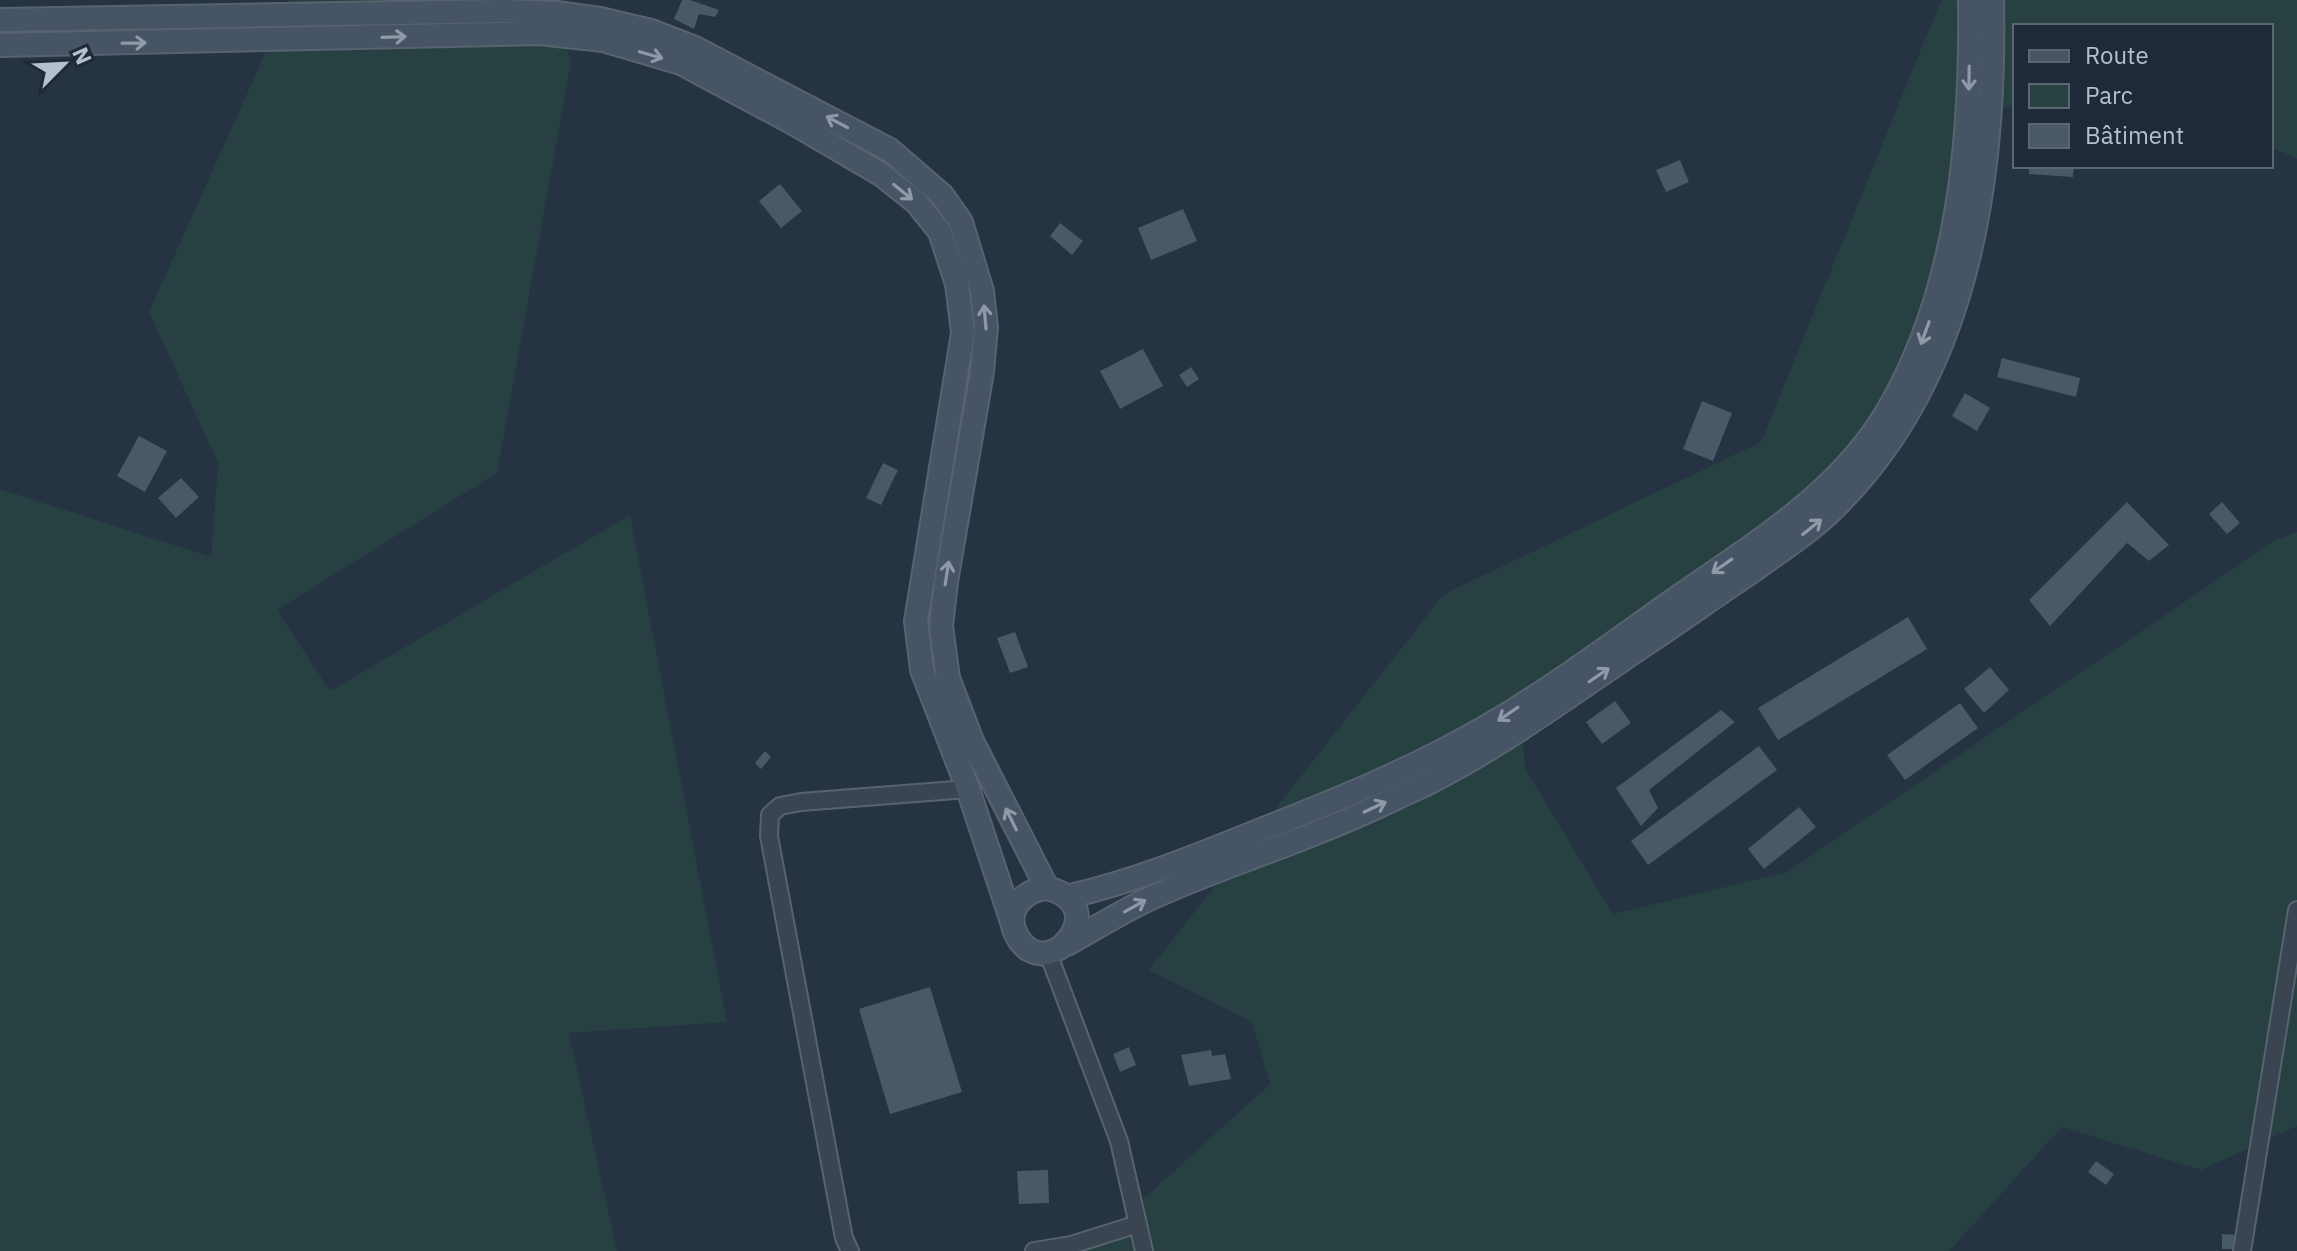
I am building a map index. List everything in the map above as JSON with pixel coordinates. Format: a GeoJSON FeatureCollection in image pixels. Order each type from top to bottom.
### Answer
{"type":"FeatureCollection","features":[{"type":"Feature","properties":{"kind":"street"},"geometry":{"type":"LineString","coordinates":[[1012,922],[1018,901],[1026,894],[1057,892],[1165,868],[1360,790],[1430,758],[1496,722],[1564,676],[1760,540],[1825,490],[1853,461],[1889,410],[1917,356],[1937,300],[1960,182],[1969,98],[1970,0]]}},
{"type":"Feature","properties":{"kind":"street"},"geometry":{"type":"LineString","coordinates":[[0,45],[539,33],[603,40],[681,63],[882,175],[916,202],[940,232],[957,284],[963,333],[916,621],[922,670],[968,789],[1012,922],[1020,941],[1037,952],[1057,948],[1148,899],[1328,829],[1425,784],[1475,756],[1698,608],[1793,542],[1832,509],[1863,476],[1900,426],[1929,375],[1947,331],[1981,199],[1988,152],[1992,0]]}},
{"type":"Feature","properties":{"kind":"street"},"geometry":{"type":"LineString","coordinates":[[0,20],[189,8],[557,13],[600,19],[651,31],[709,55],[890,150],[942,195],[961,222],[974,258],[986,327],[982,372],[941,626],[948,678],[972,741],[1057,892],[1076,915],[1073,936],[1057,948]]}},
{"type":"Feature","properties":{"kind":"street"},"geometry":{"type":"LineString","coordinates":[[850,1251],[844,1238],[769,836],[770,815],[780,806],[801,802],[968,789]]}},
{"type":"Feature","properties":{"kind":"street"},"geometry":{"type":"LineString","coordinates":[[2242,1251],[2297,910]]}},
{"type":"Feature","properties":{"kind":"street"},"geometry":{"type":"LineString","coordinates":[[1057,948],[1119,1141],[1144,1251]]}},
{"type":"Feature","properties":{"kind":"street"},"geometry":{"type":"LineString","coordinates":[[1034,1251],[1071,1245],[1138,1224]]}},
{"type":"Feature","properties":{"kind":"green space"},"geometry":{"type":"Polygon","coordinates":[[[289,0],[551,0],[571,62],[497,473],[277,610],[330,691],[630,515],[727,1022],[569,1033],[617,1251],[0,1251],[0,489],[211,557],[218,463],[149,312],[289,0]]]}},
{"type":"Feature","properties":{"kind":"green space"},"geometry":{"type":"Polygon","coordinates":[[[1941,0],[2297,0],[2297,159],[2273,148],[2273,24],[2013,24],[2013,105],[1956,121],[1921,392],[1712,575],[1520,702],[1525,768],[1613,914],[1787,872],[2274,541],[2297,532],[2297,1126],[2201,1170],[2062,1127],[1949,1251],[1086,1251],[1270,1084],[1252,1022],[1149,970],[1444,594],[1761,442],[1941,0]]]}},
{"type":"Feature","properties":{"kind":"building"},"geometry":{"type":"Polygon","coordinates":[[[682,0],[719,10],[715,17],[699,14],[694,29],[674,19],[682,0]]]}},
{"type":"Feature","properties":{"kind":"building"},"geometry":{"type":"Polygon","coordinates":[[[1680,160],[1689,182],[1666,192],[1656,170],[1680,160]]]}},
{"type":"Feature","properties":{"kind":"building"},"geometry":{"type":"Polygon","coordinates":[[[2029,168],[2074,168],[2073,177],[2029,174],[2029,168]]]}},
{"type":"Feature","properties":{"kind":"building"},"geometry":{"type":"Polygon","coordinates":[[[780,184],[802,211],[781,228],[759,201],[780,184]]]}},
{"type":"Feature","properties":{"kind":"building"},"geometry":{"type":"Polygon","coordinates":[[[1183,209],[1197,241],[1151,260],[1138,228],[1183,209]]]}},
{"type":"Feature","properties":{"kind":"building"},"geometry":{"type":"Polygon","coordinates":[[[1060,223],[1083,241],[1072,255],[1050,236],[1060,223]]]}},
{"type":"Feature","properties":{"kind":"building"},"geometry":{"type":"Polygon","coordinates":[[[1143,349],[1163,386],[1120,409],[1100,371],[1143,349]]]}},
{"type":"Feature","properties":{"kind":"building"},"geometry":{"type":"Polygon","coordinates":[[[2002,358],[2080,378],[2076,397],[1997,377],[2002,358]]]}},
{"type":"Feature","properties":{"kind":"building"},"geometry":{"type":"Polygon","coordinates":[[[1191,367],[1199,379],[1187,387],[1179,375],[1191,367]]]}},
{"type":"Feature","properties":{"kind":"building"},"geometry":{"type":"Polygon","coordinates":[[[1965,393],[1990,408],[1977,431],[1952,416],[1965,393]]]}},
{"type":"Feature","properties":{"kind":"building"},"geometry":{"type":"Polygon","coordinates":[[[1702,401],[1732,413],[1713,461],[1683,449],[1702,401]]]}},
{"type":"Feature","properties":{"kind":"building"},"geometry":{"type":"Polygon","coordinates":[[[139,436],[167,451],[145,492],[117,476],[139,436]]]}},
{"type":"Feature","properties":{"kind":"building"},"geometry":{"type":"Polygon","coordinates":[[[883,463],[898,470],[881,505],[866,498],[883,463]]]}},
{"type":"Feature","properties":{"kind":"building"},"geometry":{"type":"Polygon","coordinates":[[[181,478],[199,497],[176,518],[158,498],[181,478]]]}},
{"type":"Feature","properties":{"kind":"building"},"geometry":{"type":"Polygon","coordinates":[[[2127,502],[2169,545],[2149,561],[2127,543],[2050,626],[2029,600],[2127,502]]]}},
{"type":"Feature","properties":{"kind":"building"},"geometry":{"type":"Polygon","coordinates":[[[2222,502],[2240,523],[2227,534],[2209,514],[2222,502]]]}},
{"type":"Feature","properties":{"kind":"building"},"geometry":{"type":"Polygon","coordinates":[[[1908,617],[1927,649],[1778,740],[1758,708],[1908,617]]]}},
{"type":"Feature","properties":{"kind":"building"},"geometry":{"type":"Polygon","coordinates":[[[1015,632],[1028,667],[1010,673],[997,638],[1015,632]]]}},
{"type":"Feature","properties":{"kind":"building"},"geometry":{"type":"Polygon","coordinates":[[[1990,667],[2009,690],[1984,713],[1964,689],[1990,667]]]}},
{"type":"Feature","properties":{"kind":"building"},"geometry":{"type":"Polygon","coordinates":[[[1615,701],[1631,723],[1602,744],[1586,722],[1615,701]]]}},
{"type":"Feature","properties":{"kind":"building"},"geometry":{"type":"Polygon","coordinates":[[[1960,703],[1978,728],[1905,780],[1887,755],[1960,703]]]}},
{"type":"Feature","properties":{"kind":"building"},"geometry":{"type":"Polygon","coordinates":[[[1721,710],[1735,722],[1649,790],[1658,808],[1641,826],[1616,788],[1721,710]]]}},
{"type":"Feature","properties":{"kind":"building"},"geometry":{"type":"Polygon","coordinates":[[[1759,746],[1777,770],[1648,865],[1631,841],[1759,746]]]}},
{"type":"Feature","properties":{"kind":"building"},"geometry":{"type":"Polygon","coordinates":[[[765,751],[771,757],[761,769],[755,763],[765,751]]]}},
{"type":"Feature","properties":{"kind":"building"},"geometry":{"type":"Polygon","coordinates":[[[1799,807],[1816,827],[1764,869],[1748,849],[1799,807]]]}},
{"type":"Feature","properties":{"kind":"building"},"geometry":{"type":"Polygon","coordinates":[[[930,987],[962,1092],[890,1114],[859,1009],[930,987]]]}},
{"type":"Feature","properties":{"kind":"building"},"geometry":{"type":"Polygon","coordinates":[[[1129,1047],[1136,1065],[1120,1072],[1113,1054],[1129,1047]]]}},
{"type":"Feature","properties":{"kind":"building"},"geometry":{"type":"Polygon","coordinates":[[[1211,1050],[1212,1056],[1225,1054],[1231,1079],[1189,1086],[1181,1055],[1211,1050]]]}},
{"type":"Feature","properties":{"kind":"building"},"geometry":{"type":"Polygon","coordinates":[[[2096,1161],[2114,1174],[2106,1185],[2088,1172],[2096,1161]]]}},
{"type":"Feature","properties":{"kind":"building"},"geometry":{"type":"Polygon","coordinates":[[[1048,1170],[1049,1203],[1019,1204],[1017,1171],[1048,1170]]]}},
{"type":"Feature","properties":{"kind":"building"},"geometry":{"type":"Polygon","coordinates":[[[2222,1234],[2241,1235],[2240,1249],[2222,1249],[2222,1234]]]}}]}
